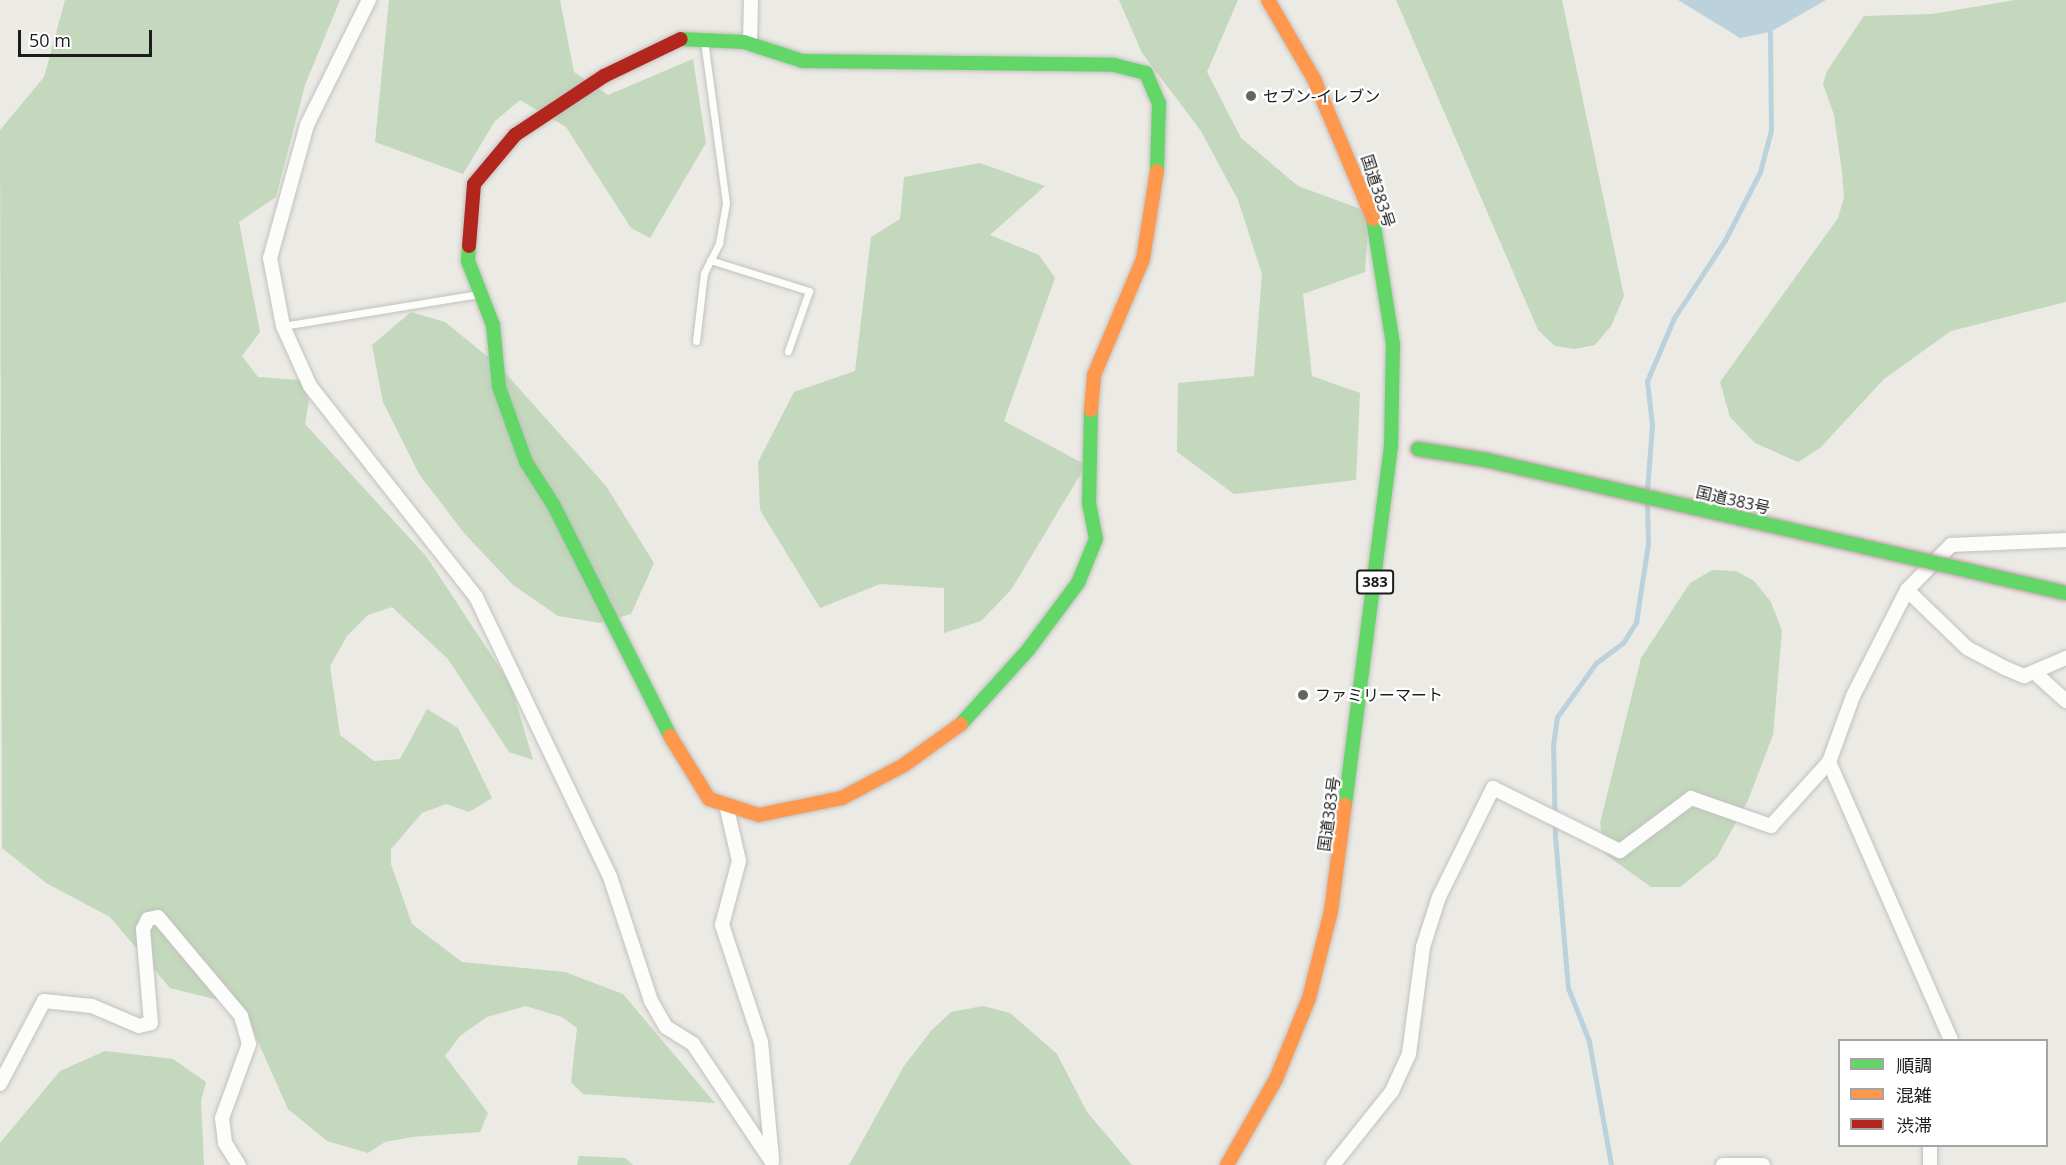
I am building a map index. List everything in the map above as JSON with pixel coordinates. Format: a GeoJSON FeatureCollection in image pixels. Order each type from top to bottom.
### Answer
{"type":"FeatureCollection","features":[{"type":"Feature","properties":{"kind":"main road","name":"国道383号"},"geometry":{"type":"LineString","coordinates":[[1227,1165],[1276,1079],[1309,998],[1331,911],[1391,447],[1393,344],[1375,226],[1348,153],[1314,79],[1268,0]]}},
{"type":"Feature","properties":{"kind":"main road"},"geometry":{"type":"LineString","coordinates":[[681,39],[704,40],[750,44],[803,62],[1114,65],[1146,73],[1159,103],[1161,149],[1143,259],[1094,375],[1088,450],[1089,504],[1096,538],[1078,583],[983,703],[954,731],[904,765],[842,798],[759,815],[726,809],[709,799],[650,704],[554,506],[526,462],[499,387],[493,326],[468,261],[474,184],[515,135],[604,76],[681,39]]}},
{"type":"Feature","properties":{"kind":"main road","name":"国道383号"},"geometry":{"type":"LineString","coordinates":[[1391,447],[1486,460],[2066,593]]}},
{"type":"Feature","properties":{"kind":"street"},"geometry":{"type":"LineString","coordinates":[[369,0],[307,125],[270,258],[283,326],[309,386],[476,597],[610,877],[651,1001],[666,1027],[693,1044],[772,1163]]}},
{"type":"Feature","properties":{"kind":"street"},"geometry":{"type":"LineString","coordinates":[[750,44],[752,0]]}},
{"type":"Feature","properties":{"kind":"street"},"geometry":{"type":"LineString","coordinates":[[1333,1165],[1392,1091],[1409,1054],[1423,947],[1439,897],[1493,788],[1620,851],[1691,798],[1771,826],[1829,762],[1853,696],[1907,591],[1952,545],[2066,540]]}},
{"type":"Feature","properties":{"kind":"street"},"geometry":{"type":"LineString","coordinates":[[1907,591],[1967,648],[2024,676],[2066,658]]}},
{"type":"Feature","properties":{"kind":"street"},"geometry":{"type":"LineString","coordinates":[[2035,673],[2066,701]]}},
{"type":"Feature","properties":{"kind":"street"},"geometry":{"type":"LineString","coordinates":[[1829,762],[1950,1039]]}},
{"type":"Feature","properties":{"kind":"street"},"geometry":{"type":"LineString","coordinates":[[726,809],[739,861],[722,925],[761,1042],[772,1163]]}},
{"type":"Feature","properties":{"kind":"street"},"geometry":{"type":"LineString","coordinates":[[0,1084],[44,1001],[92,1006],[139,1026],[151,1023],[154,1011],[143,929],[148,919],[158,917],[241,1016],[249,1044],[222,1118],[225,1143],[239,1165]]}},
{"type":"Feature","properties":{"kind":"street"},"geometry":{"type":"LineString","coordinates":[[1930,1147],[1930,1165]]}},
{"type":"Feature","properties":{"kind":"street"},"geometry":{"type":"LineString","coordinates":[[1723,1165],[1724,1161],[1763,1165]]}},
{"type":"Feature","properties":{"kind":"lane"},"geometry":{"type":"LineString","coordinates":[[696,341],[704,273],[719,243],[726,202],[704,40]]}},
{"type":"Feature","properties":{"kind":"lane"},"geometry":{"type":"LineString","coordinates":[[710,260],[809,291],[788,351]]}},
{"type":"Feature","properties":{"kind":"lane"},"geometry":{"type":"LineString","coordinates":[[283,326],[481,294]]}},
{"type":"Feature","properties":{"kind":"green space"},"geometry":{"type":"Polygon","coordinates":[[[65,0],[340,0],[305,85],[276,197],[239,222],[260,332],[242,356],[258,377],[300,380],[309,400],[305,424],[426,556],[511,685],[533,760],[509,752],[448,659],[392,607],[368,615],[347,636],[330,666],[340,735],[374,761],[400,759],[427,709],[458,728],[492,798],[469,812],[446,804],[422,813],[391,849],[391,864],[412,924],[462,962],[565,972],[623,994],[715,1103],[583,1094],[571,1082],[577,1028],[562,1017],[526,1006],[487,1017],[460,1036],[445,1056],[488,1113],[480,1132],[412,1137],[385,1142],[368,1153],[327,1141],[288,1109],[242,1006],[170,988],[110,917],[46,883],[2,848],[0,130],[44,77],[65,0]]]}},
{"type":"Feature","properties":{"kind":"green space"},"geometry":{"type":"Polygon","coordinates":[[[389,0],[560,0],[574,72],[608,95],[693,59],[706,143],[650,238],[631,228],[566,127],[520,100],[495,121],[463,174],[375,142],[389,0]]]}},
{"type":"Feature","properties":{"kind":"green space"},"geometry":{"type":"Polygon","coordinates":[[[1119,0],[1238,0],[1207,72],[1241,138],[1298,186],[1369,212],[1365,272],[1303,294],[1312,376],[1360,393],[1356,480],[1234,494],[1177,452],[1178,383],[1254,376],[1262,274],[1238,200],[1201,131],[1142,53],[1119,0]]]}},
{"type":"Feature","properties":{"kind":"green space"},"geometry":{"type":"Polygon","coordinates":[[[1396,0],[1562,0],[1624,296],[1611,326],[1595,345],[1574,349],[1555,346],[1538,330],[1396,0]]]}},
{"type":"Feature","properties":{"kind":"green space"},"geometry":{"type":"Polygon","coordinates":[[[2015,0],[2066,0],[2066,302],[1951,331],[1884,379],[1820,448],[1798,462],[1755,443],[1730,417],[1720,382],[1838,218],[1844,197],[1834,115],[1823,84],[1827,71],[1864,16],[1932,14],[2015,0]]]}},
{"type":"Feature","properties":{"kind":"green space"},"geometry":{"type":"Polygon","coordinates":[[[980,163],[1045,186],[990,235],[1039,255],[1055,278],[1004,421],[1086,465],[1011,590],[981,621],[944,633],[944,588],[880,584],[820,608],[760,510],[758,462],[794,392],[855,371],[871,237],[900,219],[904,177],[980,163]]]}},
{"type":"Feature","properties":{"kind":"green space"},"geometry":{"type":"Polygon","coordinates":[[[411,312],[445,322],[499,366],[606,486],[654,563],[631,614],[600,623],[558,616],[513,585],[464,533],[419,474],[383,402],[372,345],[411,312]]]}},
{"type":"Feature","properties":{"kind":"green space"},"geometry":{"type":"Polygon","coordinates":[[[1712,570],[1736,571],[1754,581],[1771,602],[1782,631],[1773,735],[1748,800],[1717,857],[1680,887],[1651,887],[1605,854],[1600,823],[1641,658],[1690,583],[1712,570]]]}},
{"type":"Feature","properties":{"kind":"green space"},"geometry":{"type":"Polygon","coordinates":[[[983,1006],[1010,1013],[1057,1054],[1087,1112],[1132,1165],[849,1165],[904,1066],[931,1031],[951,1012],[983,1006]]]}},
{"type":"Feature","properties":{"kind":"green space"},"geometry":{"type":"Polygon","coordinates":[[[105,1051],[173,1059],[206,1082],[201,1101],[204,1165],[0,1165],[0,1143],[60,1071],[105,1051]]]}},
{"type":"Feature","properties":{"kind":"green space"},"geometry":{"type":"Polygon","coordinates":[[[579,1156],[625,1158],[633,1165],[577,1165],[579,1156]]]}},
{"type":"Feature","properties":{"kind":"water"},"geometry":{"type":"Polygon","coordinates":[[[1678,0],[1826,0],[1770,32],[1740,38],[1678,0]]]}},
{"type":"Feature","properties":{"kind":"waterway"},"geometry":{"type":"LineString","coordinates":[[1647,491],[1652,425],[1647,381],[1674,318],[1725,240],[1760,172],[1771,130],[1770,32]]}},
{"type":"Feature","properties":{"kind":"waterway"},"geometry":{"type":"LineString","coordinates":[[1611,1165],[1589,1041],[1568,988],[1555,837],[1553,745],[1557,717],[1596,663],[1623,643],[1636,622],[1648,544],[1647,503]]}},
{"type":"Feature","properties":{"kind":"traffic: fast"},"geometry":{"type":"LineString","coordinates":[[681,39],[744,42],[803,61],[1114,65],[1146,73],[1159,103],[1157,171]]}},
{"type":"Feature","properties":{"kind":"traffic: fast"},"geometry":{"type":"LineString","coordinates":[[1345,805],[1391,447],[1393,344],[1373,219]]}},
{"type":"Feature","properties":{"kind":"traffic: fast"},"geometry":{"type":"LineString","coordinates":[[469,246],[468,261],[493,325],[499,387],[526,462],[554,506],[670,736]]}},
{"type":"Feature","properties":{"kind":"traffic: fast"},"geometry":{"type":"LineString","coordinates":[[961,724],[1028,650],[1078,583],[1096,539],[1089,504],[1091,410]]}},
{"type":"Feature","properties":{"kind":"traffic: fast"},"geometry":{"type":"LineString","coordinates":[[1418,449],[1486,460],[2066,593]]}},
{"type":"Feature","properties":{"kind":"traffic: slow"},"geometry":{"type":"LineString","coordinates":[[1268,0],[1314,79],[1373,219]]}},
{"type":"Feature","properties":{"kind":"traffic: slow"},"geometry":{"type":"LineString","coordinates":[[1091,410],[1094,375],[1143,259],[1157,171]]}},
{"type":"Feature","properties":{"kind":"traffic: slow"},"geometry":{"type":"LineString","coordinates":[[670,736],[709,799],[759,815],[842,798],[904,765],[961,724]]}},
{"type":"Feature","properties":{"kind":"traffic: slow"},"geometry":{"type":"LineString","coordinates":[[1227,1165],[1276,1079],[1309,998],[1331,911],[1345,805]]}},
{"type":"Feature","properties":{"kind":"traffic: jam"},"geometry":{"type":"LineString","coordinates":[[469,246],[474,184],[515,135],[604,76],[681,39]]}},
{"type":"Feature","properties":{"kind":"place","name":"セブン-イレブン"},"geometry":{"type":"Point","coordinates":[1251,96]}},
{"type":"Feature","properties":{"kind":"place","name":"ファミリーマート"},"geometry":{"type":"Point","coordinates":[1303,695]}}]}
